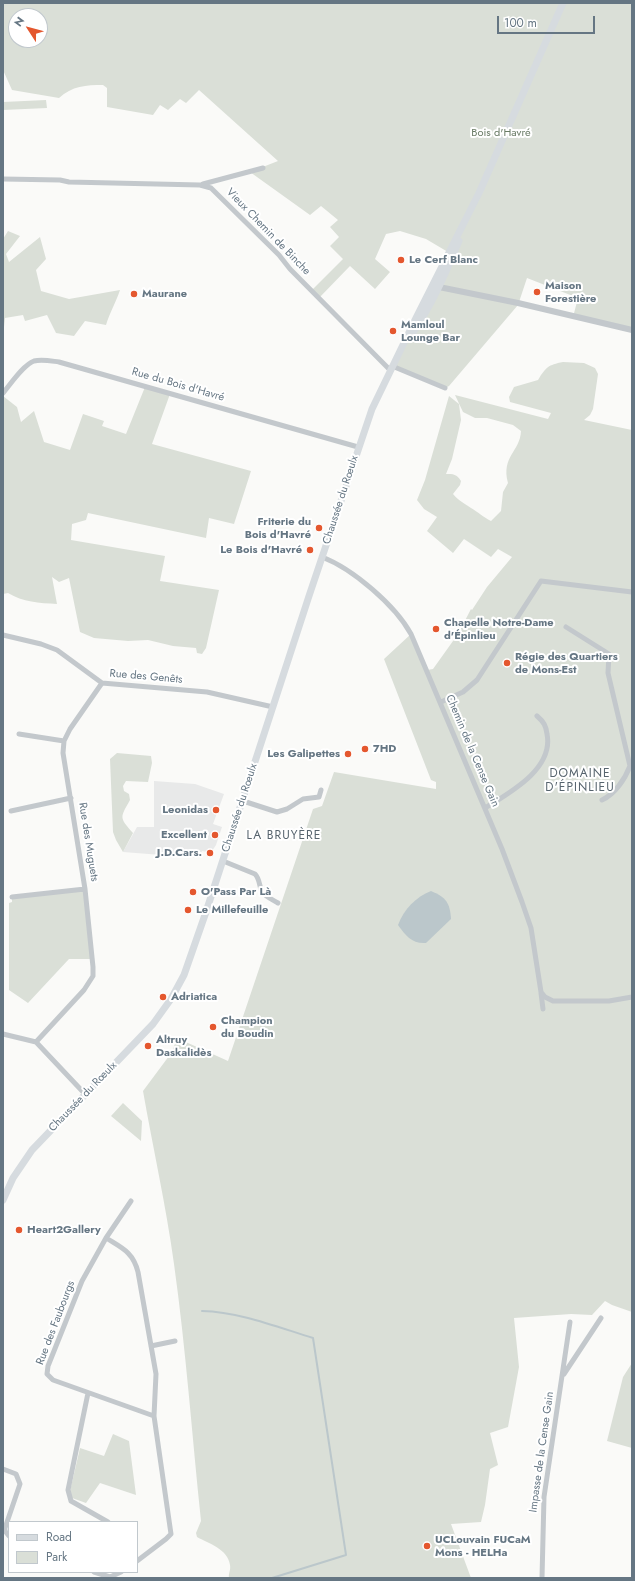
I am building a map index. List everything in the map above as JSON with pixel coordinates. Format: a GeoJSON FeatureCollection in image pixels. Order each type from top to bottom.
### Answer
{"type":"FeatureCollection","features":[{"type":"Feature","properties":{"kind":"main road","name":"Chaussée du Rœulx"},"geometry":{"type":"LineString","coordinates":[[3,1200],[13,1178],[25,1159],[153,1024],[171,999],[187,967],[274,707],[358,447],[372,409],[391,368],[453,256],[563,3]]}},
{"type":"Feature","properties":{"kind":"main road","name":"Chaussée du Rœulx"},"geometry":{"type":"LineString","coordinates":[[436,285],[481,189]]}},
{"type":"Feature","properties":{"kind":"street"},"geometry":{"type":"LineString","coordinates":[[200,185],[262,168]]}},
{"type":"Feature","properties":{"kind":"street","name":"Vieux Chemin de Binche"},"geometry":{"type":"LineString","coordinates":[[3,179],[200,185],[211,188],[279,254],[290,269],[391,368]]}},
{"type":"Feature","properties":{"kind":"street"},"geometry":{"type":"LineString","coordinates":[[436,285],[632,330]]}},
{"type":"Feature","properties":{"kind":"street","name":"Rue du Bois d'Havré"},"geometry":{"type":"LineString","coordinates":[[3,393],[21,371],[31,362],[41,360],[59,362],[358,447]]}},
{"type":"Feature","properties":{"kind":"street"},"geometry":{"type":"LineString","coordinates":[[391,368],[445,388]]}},
{"type":"Feature","properties":{"kind":"street","name":"Chemin de la Cense Gain"},"geometry":{"type":"LineString","coordinates":[[322,557],[330,560],[357,577],[395,611],[411,634],[485,808],[527,915],[543,1009]]}},
{"type":"Feature","properties":{"kind":"street"},"geometry":{"type":"LineString","coordinates":[[441,702],[463,692],[477,680],[541,581],[632,592]]}},
{"type":"Feature","properties":{"kind":"street"},"geometry":{"type":"LineString","coordinates":[[566,627],[609,654],[608,672],[626,752],[631,760],[628,771],[619,785],[610,796],[602,800]]}},
{"type":"Feature","properties":{"kind":"street","name":"Rue des Genêts"},"geometry":{"type":"LineString","coordinates":[[3,635],[42,644],[56,650],[102,683],[207,692],[274,707]]}},
{"type":"Feature","properties":{"kind":"street"},"geometry":{"type":"LineString","coordinates":[[19,734],[64,741],[70,729],[102,683]]}},
{"type":"Feature","properties":{"kind":"street"},"geometry":{"type":"LineString","coordinates":[[485,808],[525,783],[545,756],[548,749],[545,724],[537,716]]}},
{"type":"Feature","properties":{"kind":"street","name":"Rue des Muguets"},"geometry":{"type":"LineString","coordinates":[[36,1042],[84,990],[93,976],[85,889],[63,753],[64,741]]}},
{"type":"Feature","properties":{"kind":"street"},"geometry":{"type":"LineString","coordinates":[[625,746],[632,747]]}},
{"type":"Feature","properties":{"kind":"street"},"geometry":{"type":"LineString","coordinates":[[243,801],[272,811],[280,811],[288,809],[303,799],[319,797],[321,790]]}},
{"type":"Feature","properties":{"kind":"street","name":"Rue des Muguets"},"geometry":{"type":"LineString","coordinates":[[11,811],[71,798]]}},
{"type":"Feature","properties":{"kind":"street"},"geometry":{"type":"LineString","coordinates":[[223,861],[255,874],[258,877],[261,890],[265,895],[278,903]]}},
{"type":"Feature","properties":{"kind":"street","name":"Rue des Muguets"},"geometry":{"type":"LineString","coordinates":[[12,897],[85,889]]}},
{"type":"Feature","properties":{"kind":"street"},"geometry":{"type":"LineString","coordinates":[[541,992],[545,998],[553,1001],[610,1001],[632,997]]}},
{"type":"Feature","properties":{"kind":"street"},"geometry":{"type":"LineString","coordinates":[[3,1034],[36,1042],[85,1094]]}},
{"type":"Feature","properties":{"kind":"street","name":"Rue des Faubourgs"},"geometry":{"type":"LineString","coordinates":[[131,1201],[106,1238],[82,1281],[48,1366],[47,1374],[53,1380],[154,1416]]}},
{"type":"Feature","properties":{"kind":"street"},"geometry":{"type":"LineString","coordinates":[[106,1238],[134,1258],[156,1374],[154,1416],[171,1534],[138,1560]]}},
{"type":"Feature","properties":{"kind":"street","name":"Impasse de la Cense Gain"},"geometry":{"type":"LineString","coordinates":[[562,1377],[601,1318]]}},
{"type":"Feature","properties":{"kind":"street","name":"Impasse de la Cense Gain"},"geometry":{"type":"LineString","coordinates":[[542,1578],[544,1497],[570,1322]]}},
{"type":"Feature","properties":{"kind":"street"},"geometry":{"type":"LineString","coordinates":[[151,1346],[175,1341]]}},
{"type":"Feature","properties":{"kind":"street"},"geometry":{"type":"LineString","coordinates":[[88,1393],[68,1490],[71,1501],[106,1521]]}},
{"type":"Feature","properties":{"kind":"street"},"geometry":{"type":"LineString","coordinates":[[3,1469],[16,1474],[20,1484],[5,1528],[5,1531],[8,1535]]}},
{"type":"Feature","properties":{"kind":"street"},"geometry":{"type":"LineString","coordinates":[[97,1573],[110,1577],[119,1573]]}},
{"type":"Feature","properties":{"kind":"shaded area"},"geometry":{"type":"Polygon","coordinates":[[[154,781],[195,784],[224,794],[213,824],[222,827],[216,845],[212,851],[202,851],[200,858],[123,852],[137,827],[154,827],[154,781]]]}},
{"type":"Feature","properties":{"kind":"shaded area"},"geometry":{"type":"Polygon","coordinates":[[[431,891],[444,898],[450,909],[451,919],[426,943],[413,941],[398,925],[411,904],[431,891]]]}},
{"type":"Feature","properties":{"kind":"green space","name":"Bois d'Havré"},"geometry":{"type":"Polygon","coordinates":[[[3,3],[632,3],[632,330],[573,317],[578,298],[527,278],[518,305],[449,386],[445,388],[392,366],[453,255],[426,239],[400,231],[386,234],[375,259],[390,272],[375,289],[350,266],[319,298],[312,290],[343,259],[330,246],[339,237],[330,227],[338,220],[321,206],[310,215],[250,172],[278,161],[199,90],[186,103],[180,99],[168,110],[160,105],[153,115],[107,107],[107,88],[103,85],[80,87],[69,91],[59,98],[12,90],[3,70],[3,3]]]}},
{"type":"Feature","properties":{"kind":"green space"},"geometry":{"type":"Polygon","coordinates":[[[46,100],[47,108],[3,110],[3,102],[46,100]]]}},
{"type":"Feature","properties":{"kind":"green space"},"geometry":{"type":"Polygon","coordinates":[[[8,231],[20,236],[6,254],[9,262],[40,237],[46,259],[36,270],[41,291],[69,299],[120,290],[106,325],[85,321],[74,336],[56,333],[47,315],[25,321],[23,315],[5,318],[3,336],[3,239],[8,231]]]}},
{"type":"Feature","properties":{"kind":"green space"},"geometry":{"type":"Polygon","coordinates":[[[563,362],[584,363],[595,368],[598,374],[593,409],[590,415],[584,420],[632,430],[632,1312],[605,1301],[592,1315],[571,1314],[514,1318],[519,1367],[508,1427],[490,1433],[498,1465],[490,1469],[481,1522],[451,1524],[471,1578],[229,1578],[230,1565],[226,1555],[217,1547],[197,1537],[196,1533],[201,1521],[178,1296],[167,1221],[143,1091],[172,1052],[177,1038],[228,1061],[313,809],[322,806],[334,772],[436,789],[436,782],[431,780],[384,659],[411,634],[427,670],[433,669],[458,634],[471,609],[472,610],[487,587],[512,557],[498,549],[491,557],[464,539],[453,553],[427,531],[437,517],[424,509],[417,500],[425,480],[449,396],[459,404],[461,420],[452,459],[446,474],[455,475],[461,481],[460,485],[453,494],[462,502],[491,521],[501,511],[503,492],[508,483],[507,466],[518,444],[521,431],[513,425],[487,418],[475,418],[463,412],[455,395],[548,419],[551,413],[510,402],[509,397],[514,387],[538,380],[548,367],[563,362]]]}},
{"type":"Feature","properties":{"kind":"green space"},"geometry":{"type":"Polygon","coordinates":[[[145,387],[170,394],[152,444],[251,471],[234,524],[209,518],[206,538],[88,513],[86,520],[72,524],[71,540],[165,556],[160,581],[219,590],[206,648],[202,654],[197,653],[196,648],[173,646],[148,640],[128,641],[94,638],[80,632],[69,578],[59,582],[52,577],[57,604],[31,602],[8,593],[3,594],[3,396],[17,407],[21,422],[34,411],[44,442],[70,450],[83,414],[104,421],[102,426],[126,434],[145,387]]]}},
{"type":"Feature","properties":{"kind":"green space"},"geometry":{"type":"Polygon","coordinates":[[[117,753],[151,756],[152,763],[148,782],[126,781],[123,786],[124,791],[129,794],[130,800],[122,817],[125,824],[133,833],[123,852],[113,832],[110,759],[117,753]]]}},
{"type":"Feature","properties":{"kind":"green space"},"geometry":{"type":"Polygon","coordinates":[[[85,889],[92,959],[69,959],[28,1003],[9,990],[9,903],[12,902],[12,897],[85,889]]]}},
{"type":"Feature","properties":{"kind":"green space"},"geometry":{"type":"Polygon","coordinates":[[[123,1103],[142,1121],[141,1141],[111,1116],[123,1103]]]}},
{"type":"Feature","properties":{"kind":"green space"},"geometry":{"type":"Polygon","coordinates":[[[632,1363],[632,1448],[607,1441],[623,1377],[632,1363]]]}},
{"type":"Feature","properties":{"kind":"green space"},"geometry":{"type":"Polygon","coordinates":[[[113,1434],[129,1441],[136,1495],[100,1483],[86,1503],[72,1498],[70,1491],[80,1448],[104,1456],[113,1434]]]}},
{"type":"Feature","properties":{"kind":"waterway"},"geometry":{"type":"LineString","coordinates":[[202,1311],[244,1317],[313,1338],[346,1555],[272,1578]]}},
{"type":"Feature","properties":{"kind":"place","name":"Le Cerf Blanc"},"geometry":{"type":"Point","coordinates":[401,260]}},
{"type":"Feature","properties":{"kind":"place","name":"Maison Forestière"},"geometry":{"type":"Point","coordinates":[537,292]}},
{"type":"Feature","properties":{"kind":"place","name":"Maurane"},"geometry":{"type":"Point","coordinates":[134,294]}},
{"type":"Feature","properties":{"kind":"place","name":"Mamloul Lounge Bar"},"geometry":{"type":"Point","coordinates":[393,331]}},
{"type":"Feature","properties":{"kind":"place","name":"Friterie du Bois d'Havré"},"geometry":{"type":"Point","coordinates":[319,528]}},
{"type":"Feature","properties":{"kind":"place","name":"Le Bois d'Havré"},"geometry":{"type":"Point","coordinates":[310,550]}},
{"type":"Feature","properties":{"kind":"place","name":"Chapelle Notre-Dame d'Épinlieu"},"geometry":{"type":"Point","coordinates":[436,629]}},
{"type":"Feature","properties":{"kind":"place","name":"Régie des Quartiers de Mons-Est"},"geometry":{"type":"Point","coordinates":[507,663]}},
{"type":"Feature","properties":{"kind":"place","name":"7HD"},"geometry":{"type":"Point","coordinates":[365,749]}},
{"type":"Feature","properties":{"kind":"place","name":"Les Galipettes"},"geometry":{"type":"Point","coordinates":[348,754]}},
{"type":"Feature","properties":{"kind":"place","name":"Leonidas"},"geometry":{"type":"Point","coordinates":[216,810]}},
{"type":"Feature","properties":{"kind":"place","name":"Excellent"},"geometry":{"type":"Point","coordinates":[215,835]}},
{"type":"Feature","properties":{"kind":"place","name":"J.D.Cars."},"geometry":{"type":"Point","coordinates":[210,853]}},
{"type":"Feature","properties":{"kind":"place","name":"O'Pass Par Là"},"geometry":{"type":"Point","coordinates":[193,892]}},
{"type":"Feature","properties":{"kind":"place","name":"Le Millefeuille"},"geometry":{"type":"Point","coordinates":[188,910]}},
{"type":"Feature","properties":{"kind":"place","name":"Adriatica"},"geometry":{"type":"Point","coordinates":[163,997]}},
{"type":"Feature","properties":{"kind":"place","name":"Champion du Boudin"},"geometry":{"type":"Point","coordinates":[213,1027]}},
{"type":"Feature","properties":{"kind":"place","name":"Altruy Daskalidès"},"geometry":{"type":"Point","coordinates":[148,1046]}},
{"type":"Feature","properties":{"kind":"place","name":"Heart2Gallery"},"geometry":{"type":"Point","coordinates":[19,1230]}},
{"type":"Feature","properties":{"kind":"place","name":"UCLouvain FUCaM Mons - HELHa"},"geometry":{"type":"Point","coordinates":[427,1546]}},
{"type":"Feature","properties":{"kind":"district","name":"DOMAINE D'ÉPINLIEU"},"geometry":{"type":"Point","coordinates":[580,781]}},
{"type":"Feature","properties":{"kind":"district","name":"LA BRUYÈRE"},"geometry":{"type":"Point","coordinates":[284,836]}}]}
